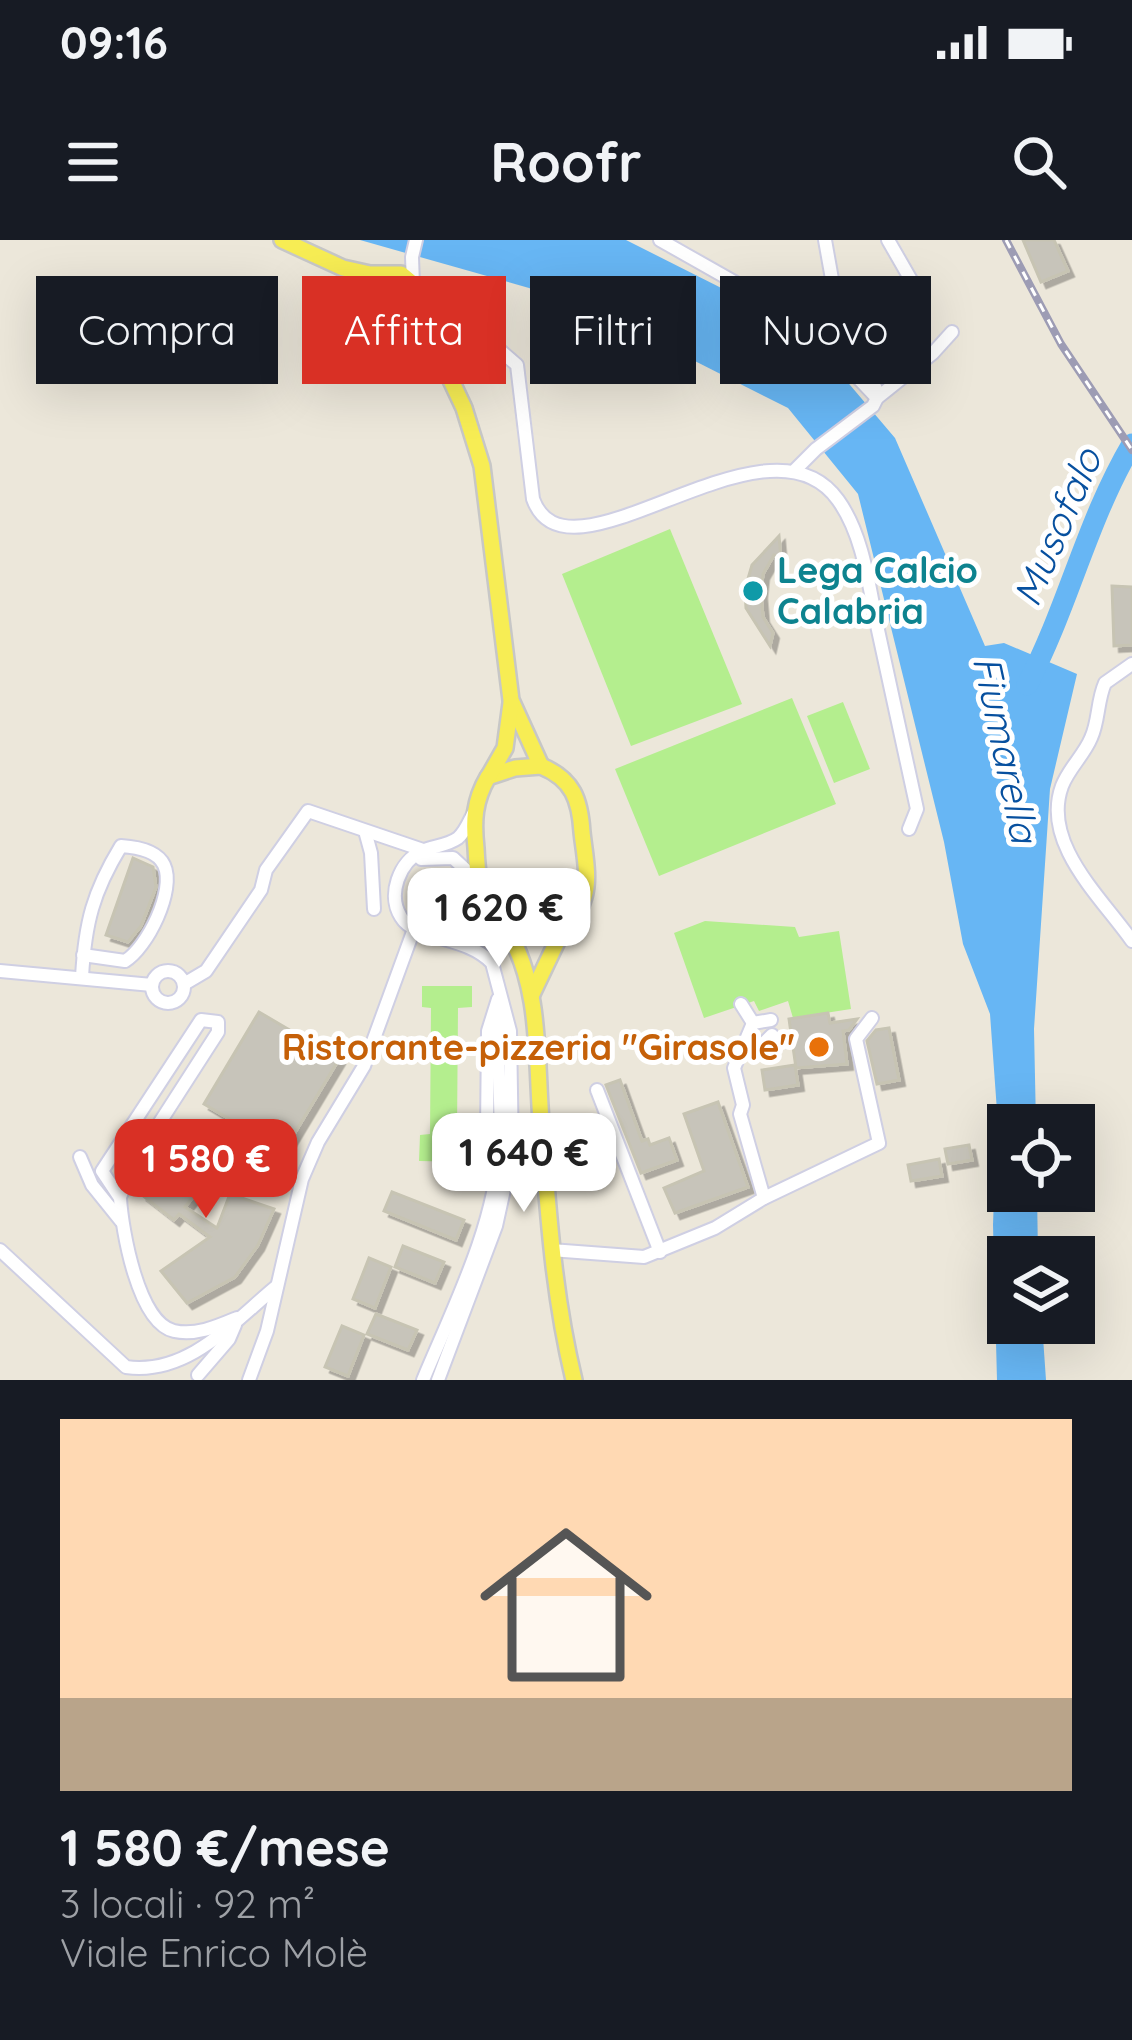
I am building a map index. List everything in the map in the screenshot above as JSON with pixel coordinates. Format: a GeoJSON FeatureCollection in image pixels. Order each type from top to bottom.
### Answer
{"type":"FeatureCollection","features":[{"type":"Feature","properties":{"kind":"main road"},"geometry":{"type":"LineString","coordinates":[[282,240],[355,276]]}},
{"type":"Feature","properties":{"kind":"main road"},"geometry":{"type":"LineString","coordinates":[[343,268],[406,276]]}},
{"type":"Feature","properties":{"kind":"main road"},"geometry":{"type":"LineString","coordinates":[[388,276],[392,273]]}},
{"type":"Feature","properties":{"kind":"main road"},"geometry":{"type":"LineString","coordinates":[[453,384],[482,466],[511,700],[505,748],[473,813],[479,882],[492,915],[506,930],[528,974],[551,1250],[559,1320],[574,1380]]}},
{"type":"Feature","properties":{"kind":"main road"},"geometry":{"type":"LineString","coordinates":[[511,700],[541,766]]}},
{"type":"Feature","properties":{"kind":"main road"},"geometry":{"type":"LineString","coordinates":[[488,777],[541,766],[558,773],[572,786],[581,822],[585,895],[546,958],[531,997]]}},
{"type":"Feature","properties":{"kind":"main road"},"geometry":{"type":"LineString","coordinates":[[506,930],[545,936],[564,927]]}},
{"type":"Feature","properties":{"kind":"street"},"geometry":{"type":"LineString","coordinates":[[413,276],[416,240]]}},
{"type":"Feature","properties":{"kind":"street"},"geometry":{"type":"LineString","coordinates":[[660,240],[805,322],[875,402]]}},
{"type":"Feature","properties":{"kind":"street"},"geometry":{"type":"LineString","coordinates":[[825,240],[837,307],[877,389],[875,402]]}},
{"type":"Feature","properties":{"kind":"street"},"geometry":{"type":"LineString","coordinates":[[888,240],[908,276]]}},
{"type":"Feature","properties":{"kind":"street"},"geometry":{"type":"LineString","coordinates":[[392,273],[406,267],[412,257]]}},
{"type":"Feature","properties":{"kind":"street"},"geometry":{"type":"LineString","coordinates":[[795,470],[952,332]]}},
{"type":"Feature","properties":{"kind":"street"},"geometry":{"type":"LineString","coordinates":[[506,354],[517,365],[533,499],[536,509],[552,522],[599,525],[736,476],[778,468],[818,481],[837,498],[855,536],[917,809],[909,829]]}},
{"type":"Feature","properties":{"kind":"street"},"geometry":{"type":"LineString","coordinates":[[1132,664],[1105,683],[1092,736],[1065,778],[1057,807],[1066,848],[1132,941]]}},
{"type":"Feature","properties":{"kind":"street"},"geometry":{"type":"LineString","coordinates":[[184,984],[206,971],[261,890],[266,870],[308,811],[423,850]]}},
{"type":"Feature","properties":{"kind":"street"},"geometry":{"type":"LineString","coordinates":[[437,1380],[508,1183],[514,1133],[510,1031],[492,963],[479,951],[414,929],[401,917],[395,895],[398,877],[409,862],[423,850],[459,837],[473,813]]}},
{"type":"Feature","properties":{"kind":"street"},"geometry":{"type":"LineString","coordinates":[[365,832],[374,909]]}},
{"type":"Feature","properties":{"kind":"street"},"geometry":{"type":"LineString","coordinates":[[82,977],[83,955],[93,896],[121,846],[148,851],[162,861],[166,879],[155,924],[136,955],[114,961],[83,955]]}},
{"type":"Feature","properties":{"kind":"street"},"geometry":{"type":"LineString","coordinates":[[409,862],[454,857],[479,882]]}},
{"type":"Feature","properties":{"kind":"street"},"geometry":{"type":"LineString","coordinates":[[249,1380],[268,1331],[302,1179],[318,1142],[364,1066],[414,929]]}},
{"type":"Feature","properties":{"kind":"street"},"geometry":{"type":"LineString","coordinates":[[0,971],[152,985]]}},
{"type":"Feature","properties":{"kind":"street"},"geometry":{"type":"LineString","coordinates":[[163,972],[176,973],[184,984],[182,995],[169,1002],[158,999],[152,985],[163,972]]}},
{"type":"Feature","properties":{"kind":"street"},"geometry":{"type":"LineString","coordinates":[[487,1130],[488,1031],[490,1014],[502,993]]}},
{"type":"Feature","properties":{"kind":"street"},"geometry":{"type":"LineString","coordinates":[[423,1380],[493,1191],[500,1146],[497,1031],[502,993]]}},
{"type":"Feature","properties":{"kind":"street"},"geometry":{"type":"LineString","coordinates":[[741,1004],[754,1023]]}},
{"type":"Feature","properties":{"kind":"street"},"geometry":{"type":"LineString","coordinates":[[551,1250],[644,1257],[660,1252],[879,1143],[856,1039],[872,1018]]}},
{"type":"Feature","properties":{"kind":"street"},"geometry":{"type":"LineString","coordinates":[[120,1198],[102,1171],[201,1020],[218,1022],[218,1032],[122,1184],[120,1198],[140,1290],[161,1325],[196,1332],[238,1318]]}},
{"type":"Feature","properties":{"kind":"street"},"geometry":{"type":"LineString","coordinates":[[754,1023],[771,1020]]}},
{"type":"Feature","properties":{"kind":"street"},"geometry":{"type":"LineString","coordinates":[[754,1023],[734,1069],[743,1105],[740,1114],[764,1198]]}},
{"type":"Feature","properties":{"kind":"street"},"geometry":{"type":"LineString","coordinates":[[742,1050],[760,1047],[772,1035]]}},
{"type":"Feature","properties":{"kind":"street"},"geometry":{"type":"LineString","coordinates":[[598,1090],[660,1252]]}},
{"type":"Feature","properties":{"kind":"street"},"geometry":{"type":"LineString","coordinates":[[80,1157],[92,1185],[122,1222]]}},
{"type":"Feature","properties":{"kind":"street"},"geometry":{"type":"LineString","coordinates":[[0,1250],[126,1367],[148,1370],[173,1364],[205,1346],[278,1285]]}},
{"type":"Feature","properties":{"kind":"street"},"geometry":{"type":"LineString","coordinates":[[198,1375],[229,1339],[238,1318]]}},
{"type":"Feature","properties":{"kind":"green space"},"geometry":{"type":"Polygon","coordinates":[[[670,529],[742,704],[631,746],[562,574],[670,529]]]}},
{"type":"Feature","properties":{"kind":"green space"},"geometry":{"type":"Polygon","coordinates":[[[792,698],[836,804],[659,876],[615,769],[792,698]]]}},
{"type":"Feature","properties":{"kind":"green space"},"geometry":{"type":"Polygon","coordinates":[[[843,702],[870,769],[834,783],[807,716],[843,702]]]}},
{"type":"Feature","properties":{"kind":"green space"},"geometry":{"type":"Polygon","coordinates":[[[705,921],[795,927],[799,937],[839,931],[851,1009],[793,1018],[788,1001],[759,1011],[754,1001],[704,1018],[674,933],[705,921]]]}},
{"type":"Feature","properties":{"kind":"green space"},"geometry":{"type":"Polygon","coordinates":[[[422,986],[472,986],[472,1007],[458,1008],[457,1132],[468,1133],[468,1162],[419,1161],[420,1135],[430,1134],[431,1008],[422,1007],[422,986]]]}},
{"type":"Feature","properties":{"kind":"water"},"geometry":{"type":"Polygon","coordinates":[[[360,240],[626,240],[720,287],[720,374],[696,362],[696,276],[530,276],[530,288],[506,281],[506,276],[487,276],[360,240]]]}},
{"type":"Feature","properties":{"kind":"water","name":"Fiumarella"},"geometry":{"type":"Polygon","coordinates":[[[740,384],[849,384],[895,438],[985,646],[1004,643],[1077,674],[1050,789],[1034,1029],[1036,1104],[996,1104],[990,1014],[963,944],[944,842],[858,494],[788,408],[740,384]]]}},
{"type":"Feature","properties":{"kind":"water"},"geometry":{"type":"Polygon","coordinates":[[[993,1212],[1037,1212],[1038,1236],[993,1236],[993,1212]]]}},
{"type":"Feature","properties":{"kind":"water"},"geometry":{"type":"Polygon","coordinates":[[[996,1344],[1043,1344],[1046,1380],[997,1380],[996,1344]]]}},
{"type":"Feature","properties":{"kind":"building"},"geometry":{"type":"Polygon","coordinates":[[[1023,240],[1054,240],[1068,271],[1041,282],[1023,240]]]}},
{"type":"Feature","properties":{"kind":"building","name":"Lega Calcio Calabria"},"geometry":{"type":"Polygon","coordinates":[[[779,536],[781,559],[774,555],[763,574],[761,593],[763,617],[773,633],[770,646],[746,608],[745,589],[752,565],[779,536]]]}},
{"type":"Feature","properties":{"kind":"building"},"geometry":{"type":"Polygon","coordinates":[[[1112,586],[1132,587],[1132,645],[1114,646],[1112,586]]]}},
{"type":"Feature","properties":{"kind":"building"},"geometry":{"type":"Polygon","coordinates":[[[133,858],[153,867],[156,887],[141,926],[128,942],[106,935],[133,858]]]}},
{"type":"Feature","properties":{"kind":"building"},"geometry":{"type":"Polygon","coordinates":[[[259,1012],[339,1059],[284,1151],[204,1104],[259,1012]]]}},
{"type":"Feature","properties":{"kind":"building","name":"Ristorante-pizzeria \"Girasole\""},"geometry":{"type":"Polygon","coordinates":[[[828,1013],[830,1023],[857,1019],[843,1031],[847,1064],[796,1068],[789,1019],[828,1013]]]}},
{"type":"Feature","properties":{"kind":"building"},"geometry":{"type":"Polygon","coordinates":[[[889,1028],[899,1080],[877,1084],[867,1041],[876,1030],[889,1028]]]}},
{"type":"Feature","properties":{"kind":"building"},"geometry":{"type":"Polygon","coordinates":[[[795,1065],[798,1085],[765,1090],[762,1070],[795,1065]]]}},
{"type":"Feature","properties":{"kind":"building"},"geometry":{"type":"Polygon","coordinates":[[[620,1080],[642,1141],[648,1139],[650,1145],[669,1138],[677,1160],[641,1173],[606,1085],[620,1080]]]}},
{"type":"Feature","properties":{"kind":"building"},"geometry":{"type":"Polygon","coordinates":[[[718,1102],[748,1187],[675,1213],[664,1188],[704,1171],[684,1114],[718,1102]]]}},
{"type":"Feature","properties":{"kind":"building"},"geometry":{"type":"Polygon","coordinates":[[[192,1131],[226,1156],[185,1207],[217,1228],[230,1194],[274,1209],[258,1245],[235,1277],[187,1303],[161,1271],[210,1237],[179,1214],[174,1220],[142,1195],[192,1131]]]}},
{"type":"Feature","properties":{"kind":"building"},"geometry":{"type":"Polygon","coordinates":[[[969,1145],[972,1160],[948,1164],[945,1149],[969,1145]]]}},
{"type":"Feature","properties":{"kind":"building"},"geometry":{"type":"Polygon","coordinates":[[[939,1159],[942,1176],[911,1181],[908,1165],[939,1159]]]}},
{"type":"Feature","properties":{"kind":"building"},"geometry":{"type":"Polygon","coordinates":[[[392,1192],[464,1220],[456,1240],[384,1211],[392,1192]]]}},
{"type":"Feature","properties":{"kind":"building"},"geometry":{"type":"Polygon","coordinates":[[[403,1246],[444,1262],[435,1283],[395,1267],[403,1246]]]}},
{"type":"Feature","properties":{"kind":"building"},"geometry":{"type":"Polygon","coordinates":[[[369,1258],[391,1267],[375,1308],[353,1299],[369,1258]]]}},
{"type":"Feature","properties":{"kind":"building"},"geometry":{"type":"Polygon","coordinates":[[[376,1314],[417,1330],[408,1350],[367,1334],[376,1314]]]}},
{"type":"Feature","properties":{"kind":"building"},"geometry":{"type":"Polygon","coordinates":[[[342,1326],[364,1335],[348,1376],[325,1367],[342,1326]]]}},
{"type":"Feature","properties":{"kind":"waterway","name":"Musofalo"},"geometry":{"type":"LineString","coordinates":[[1027,685],[1102,503],[1132,444]]}},
{"type":"Feature","properties":{"kind":"railway"},"geometry":{"type":"LineString","coordinates":[[1006,240],[1061,344],[1132,450]]}},
{"type":"Feature","properties":{"kind":"place","name":"Lega Calcio Calabria"},"geometry":{"type":"Point","coordinates":[753,591]}},
{"type":"Feature","properties":{"kind":"place","name":"Ristorante-pizzeria \"Girasole\""},"geometry":{"type":"Point","coordinates":[819,1047]}}]}
